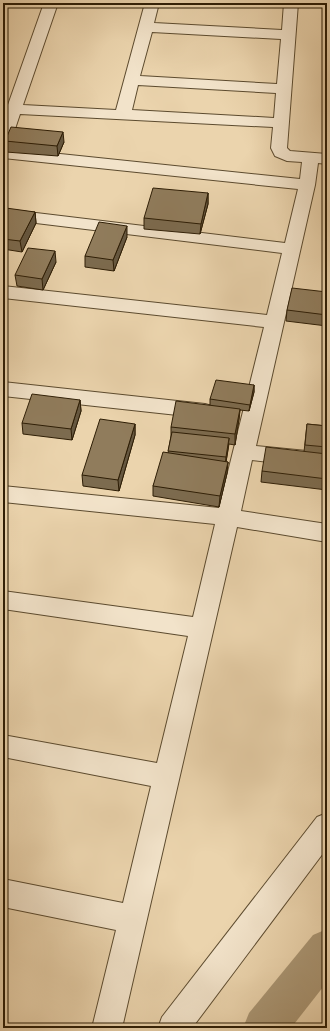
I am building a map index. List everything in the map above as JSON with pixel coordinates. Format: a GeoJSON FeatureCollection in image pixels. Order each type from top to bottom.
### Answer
{"type":"FeatureCollection","features":[{"type":"Feature","properties":{"kind":"street"},"geometry":{"type":"LineString","coordinates":[[3,141],[50,3]]}},
{"type":"Feature","properties":{"kind":"street"},"geometry":{"type":"LineString","coordinates":[[123,114],[152,3]]}},
{"type":"Feature","properties":{"kind":"street"},"geometry":{"type":"LineString","coordinates":[[107,1028],[244,452],[237,415],[274,322],[307,185],[319,159],[288,156],[281,153],[279,148],[291,3]]}},
{"type":"Feature","properties":{"kind":"street"},"geometry":{"type":"LineString","coordinates":[[146,27],[288,35]]}},
{"type":"Feature","properties":{"kind":"street"},"geometry":{"type":"LineString","coordinates":[[132,80],[284,89]]}},
{"type":"Feature","properties":{"kind":"street"},"geometry":{"type":"LineString","coordinates":[[15,109],[282,123]]}},
{"type":"Feature","properties":{"kind":"street"},"geometry":{"type":"LineString","coordinates":[[3,154],[307,185]]}},
{"type":"Feature","properties":{"kind":"street"},"geometry":{"type":"LineString","coordinates":[[3,214],[292,249]]}},
{"type":"Feature","properties":{"kind":"street"},"geometry":{"type":"LineString","coordinates":[[3,292],[274,322]]}},
{"type":"Feature","properties":{"kind":"street"},"geometry":{"type":"LineString","coordinates":[[3,389],[237,415]]}},
{"type":"Feature","properties":{"kind":"street"},"geometry":{"type":"LineString","coordinates":[[244,452],[327,461]]}},
{"type":"Feature","properties":{"kind":"street"},"geometry":{"type":"LineString","coordinates":[[3,494],[228,517],[327,533]]}},
{"type":"Feature","properties":{"kind":"street"},"geometry":{"type":"LineString","coordinates":[[3,600],[202,628]]}},
{"type":"Feature","properties":{"kind":"street"},"geometry":{"type":"LineString","coordinates":[[3,746],[166,776]]}},
{"type":"Feature","properties":{"kind":"street"},"geometry":{"type":"LineString","coordinates":[[173,1028],[327,826]]}},
{"type":"Feature","properties":{"kind":"street"},"geometry":{"type":"LineString","coordinates":[[3,893],[133,919]]}},
{"type":"Feature","properties":{"kind":"building"},"geometry":{"type":"Polygon","coordinates":[[[11,127],[63,132],[57,146],[5,141],[11,127]]]}},
{"type":"Feature","properties":{"kind":"building"},"geometry":{"type":"Polygon","coordinates":[[[153,188],[208,193],[201,224],[144,218],[153,188]]]}},
{"type":"Feature","properties":{"kind":"building"},"geometry":{"type":"Polygon","coordinates":[[[6,208],[35,212],[20,241],[3,239],[3,214],[6,208]]]}},
{"type":"Feature","properties":{"kind":"building"},"geometry":{"type":"Polygon","coordinates":[[[99,222],[127,226],[113,260],[85,256],[99,222]]]}},
{"type":"Feature","properties":{"kind":"building"},"geometry":{"type":"Polygon","coordinates":[[[28,248],[55,251],[42,279],[15,275],[28,248]]]}},
{"type":"Feature","properties":{"kind":"building"},"geometry":{"type":"Polygon","coordinates":[[[292,288],[327,292],[327,315],[287,310],[292,288]]]}},
{"type":"Feature","properties":{"kind":"building"},"geometry":{"type":"Polygon","coordinates":[[[216,380],[254,385],[250,405],[210,399],[216,380]]]}},
{"type":"Feature","properties":{"kind":"building"},"geometry":{"type":"Polygon","coordinates":[[[32,394],[80,400],[71,429],[22,423],[32,394]]]}},
{"type":"Feature","properties":{"kind":"building"},"geometry":{"type":"Polygon","coordinates":[[[176,401],[240,409],[235,434],[171,427],[176,401]]]}},
{"type":"Feature","properties":{"kind":"building"},"geometry":{"type":"Polygon","coordinates":[[[100,419],[135,424],[118,480],[82,475],[100,419]]]}},
{"type":"Feature","properties":{"kind":"building"},"geometry":{"type":"Polygon","coordinates":[[[307,424],[327,426],[327,447],[305,445],[307,424]]]}},
{"type":"Feature","properties":{"kind":"building"},"geometry":{"type":"Polygon","coordinates":[[[172,432],[229,438],[226,457],[168,451],[172,432]]]}},
{"type":"Feature","properties":{"kind":"building"},"geometry":{"type":"Polygon","coordinates":[[[266,447],[327,454],[327,479],[262,471],[266,447]]]}},
{"type":"Feature","properties":{"kind":"building"},"geometry":{"type":"Polygon","coordinates":[[[163,452],[228,462],[220,496],[153,486],[163,452]]]}},
{"type":"Feature","properties":{"kind":"waterway"},"geometry":{"type":"LineString","coordinates":[[264,1028],[327,949]]}}]}
